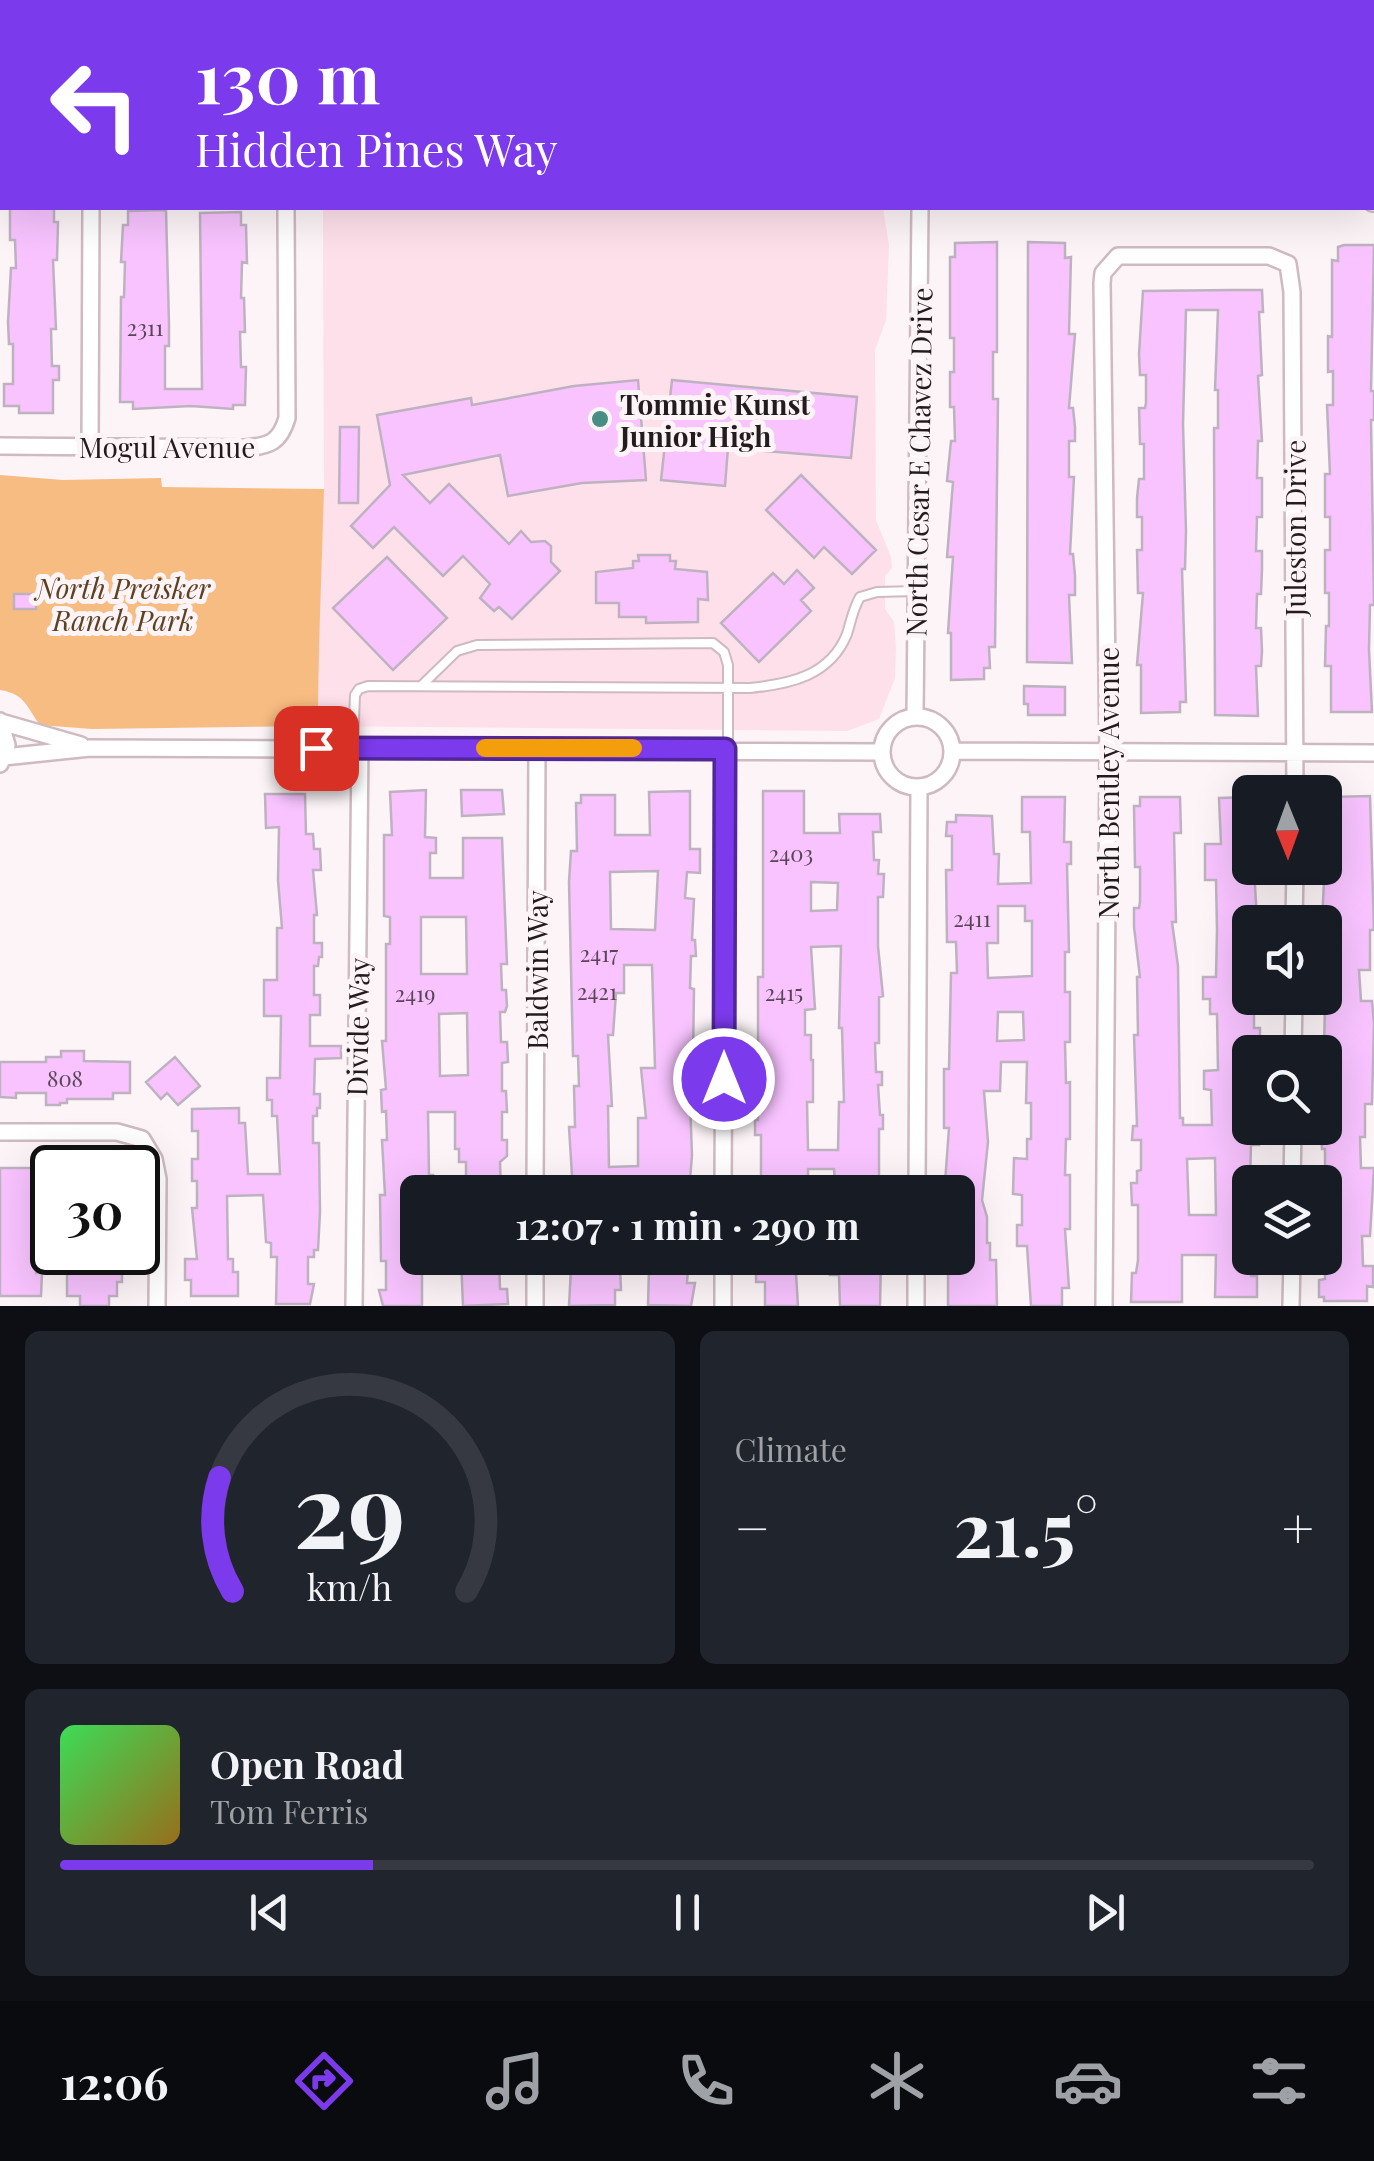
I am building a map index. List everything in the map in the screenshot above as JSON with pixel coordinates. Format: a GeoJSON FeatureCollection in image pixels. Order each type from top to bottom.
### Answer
{"type":"FeatureCollection","features":[{"type":"Feature","properties":{"kind":"street"},"geometry":{"type":"LineString","coordinates":[[90,446],[91,210]]}},
{"type":"Feature","properties":{"kind":"street","name":"Mogul Avenue"},"geometry":{"type":"LineString","coordinates":[[0,446],[246,448],[268,446],[282,435],[287,418],[286,210]]}},
{"type":"Feature","properties":{"kind":"street","name":"North Cesar E Chavez Drive"},"geometry":{"type":"LineString","coordinates":[[915,716],[920,210]]}},
{"type":"Feature","properties":{"kind":"street","name":"North Bentley Avenue"},"geometry":{"type":"LineString","coordinates":[[1104,1306],[1108,752],[1103,273],[1118,256],[1269,256],[1288,264]]}},
{"type":"Feature","properties":{"kind":"street","name":"Juleston Drive"},"geometry":{"type":"LineString","coordinates":[[1288,264],[1292,292],[1295,775]]}},
{"type":"Feature","properties":{"kind":"street"},"geometry":{"type":"LineString","coordinates":[[915,716],[941,726],[948,733],[953,751],[947,772],[939,780],[919,787],[897,781],[888,773],[881,752],[883,741],[895,724],[915,716]]}},
{"type":"Feature","properties":{"kind":"street"},"geometry":{"type":"LineString","coordinates":[[0,722],[7,745],[2,761],[90,748],[881,752]]}},
{"type":"Feature","properties":{"kind":"street"},"geometry":{"type":"LineString","coordinates":[[0,722],[90,748]]}},
{"type":"Feature","properties":{"kind":"street","name":"Divide Way"},"geometry":{"type":"LineString","coordinates":[[354,1306],[356,747]]}},
{"type":"Feature","properties":{"kind":"street","name":"Baldwin Way"},"geometry":{"type":"LineString","coordinates":[[535,1175],[537,748]]}},
{"type":"Feature","properties":{"kind":"street"},"geometry":{"type":"LineString","coordinates":[[724,1175],[726,749]]}},
{"type":"Feature","properties":{"kind":"street"},"geometry":{"type":"LineString","coordinates":[[953,751],[1374,753]]}},
{"type":"Feature","properties":{"kind":"street"},"geometry":{"type":"LineString","coordinates":[[917,1175],[919,787]]}},
{"type":"Feature","properties":{"kind":"street"},"geometry":{"type":"LineString","coordinates":[[0,1132],[117,1132],[142,1140],[154,1159],[158,1179],[157,1306]]}},
{"type":"Feature","properties":{"kind":"street"},"geometry":{"type":"LineString","coordinates":[[535,1275],[535,1306]]}},
{"type":"Feature","properties":{"kind":"street"},"geometry":{"type":"LineString","coordinates":[[723,1275],[723,1306]]}},
{"type":"Feature","properties":{"kind":"street"},"geometry":{"type":"LineString","coordinates":[[916,1275],[916,1306]]}},
{"type":"Feature","properties":{"kind":"street"},"geometry":{"type":"LineString","coordinates":[[1292,1275],[1292,1306]]}},
{"type":"Feature","properties":{"kind":"lane"},"geometry":{"type":"LineString","coordinates":[[356,747],[353,706],[359,688],[781,685],[806,678],[838,650],[860,597],[877,592],[916,592]]}},
{"type":"Feature","properties":{"kind":"lane"},"geometry":{"type":"LineString","coordinates":[[421,686],[447,659],[465,648],[606,642],[713,643],[727,659],[726,749]]}},
{"type":"Feature","properties":{"kind":"shaded area","name":"Tommie Kunst Junior High"},"geometry":{"type":"Polygon","coordinates":[[[323,210],[883,210],[889,245],[886,320],[875,350],[876,520],[891,557],[892,568],[885,576],[885,609],[894,622],[896,648],[895,678],[879,719],[847,731],[318,726],[318,600],[324,489],[323,210]]]}},
{"type":"Feature","properties":{"kind":"green space","name":"North Preisker Ranch Park"},"geometry":{"type":"Polygon","coordinates":[[[0,475],[63,480],[161,478],[162,487],[324,489],[318,726],[92,729],[40,725],[21,698],[0,690],[0,475]]]}},
{"type":"Feature","properties":{"kind":"building"},"geometry":{"type":"Polygon","coordinates":[[[10,210],[54,210],[54,222],[58,222],[57,260],[53,260],[56,329],[51,329],[52,366],[59,366],[59,380],[53,380],[53,413],[19,413],[19,406],[4,406],[4,384],[13,384],[13,344],[9,344],[8,322],[11,268],[16,268],[15,240],[10,240],[10,210]]]}},
{"type":"Feature","properties":{"kind":"building"},"geometry":{"type":"Polygon","coordinates":[[[166,210],[169,346],[165,346],[165,389],[202,389],[200,213],[241,212],[241,225],[246,225],[247,263],[242,262],[245,332],[240,332],[241,367],[246,367],[245,405],[233,405],[233,409],[133,409],[133,402],[120,402],[123,225],[128,225],[128,211],[166,210]]]}},
{"type":"Feature","properties":{"kind":"building"},"geometry":{"type":"Polygon","coordinates":[[[997,242],[997,352],[993,352],[993,399],[998,399],[995,647],[989,647],[990,668],[984,668],[984,679],[951,680],[948,633],[953,557],[947,557],[953,482],[947,481],[951,441],[955,441],[954,407],[950,407],[954,338],[950,338],[950,257],[955,257],[955,243],[997,242]]]}},
{"type":"Feature","properties":{"kind":"building"},"geometry":{"type":"Polygon","coordinates":[[[1028,242],[1065,243],[1065,258],[1071,257],[1069,334],[1075,334],[1069,408],[1073,408],[1075,427],[1075,441],[1069,441],[1069,477],[1074,477],[1070,554],[1075,595],[1069,595],[1072,663],[1027,662],[1028,242]]]}},
{"type":"Feature","properties":{"kind":"building"},"geometry":{"type":"Polygon","coordinates":[[[1374,245],[1374,605],[1370,605],[1369,650],[1372,712],[1331,712],[1331,666],[1325,666],[1329,593],[1325,593],[1325,550],[1330,550],[1330,517],[1325,517],[1325,474],[1330,474],[1327,405],[1333,405],[1328,336],[1332,337],[1332,260],[1338,261],[1338,247],[1374,245]]]}},
{"type":"Feature","properties":{"kind":"building"},"geometry":{"type":"Polygon","coordinates":[[[1262,290],[1262,375],[1258,376],[1262,441],[1258,441],[1257,478],[1262,478],[1262,517],[1257,517],[1256,551],[1262,551],[1256,628],[1261,628],[1262,651],[1261,666],[1256,666],[1258,716],[1215,715],[1214,428],[1218,428],[1218,310],[1186,310],[1186,531],[1182,569],[1186,702],[1180,702],[1180,712],[1141,713],[1141,665],[1137,665],[1143,593],[1138,593],[1137,550],[1142,550],[1142,517],[1137,517],[1137,498],[1139,479],[1144,479],[1139,408],[1145,408],[1146,403],[1146,375],[1140,375],[1139,354],[1143,291],[1262,290]]]}},
{"type":"Feature","properties":{"kind":"building"},"geometry":{"type":"Polygon","coordinates":[[[638,380],[646,480],[582,483],[508,496],[500,455],[403,475],[430,503],[449,484],[509,544],[521,531],[531,542],[545,541],[551,546],[551,562],[560,571],[512,619],[499,607],[494,611],[480,598],[490,584],[463,556],[443,576],[394,527],[373,548],[351,526],[390,485],[377,415],[471,398],[472,405],[574,386],[638,380]]]}},
{"type":"Feature","properties":{"kind":"building"},"geometry":{"type":"Polygon","coordinates":[[[672,380],[857,397],[851,458],[728,448],[725,486],[661,480],[672,380]]]}},
{"type":"Feature","properties":{"kind":"building"},"geometry":{"type":"Polygon","coordinates":[[[340,427],[359,427],[358,503],[339,503],[340,427]]]}},
{"type":"Feature","properties":{"kind":"building"},"geometry":{"type":"Polygon","coordinates":[[[801,475],[876,550],[852,574],[824,547],[814,558],[766,510],[801,475]]]}},
{"type":"Feature","properties":{"kind":"building"},"geometry":{"type":"Polygon","coordinates":[[[638,555],[670,555],[670,561],[676,561],[675,569],[707,572],[708,600],[698,599],[698,622],[646,623],[646,617],[619,617],[619,603],[596,603],[596,572],[633,568],[633,561],[639,561],[638,555]]]}},
{"type":"Feature","properties":{"kind":"building"},"geometry":{"type":"Polygon","coordinates":[[[387,557],[447,618],[393,670],[333,608],[387,557]]]}},
{"type":"Feature","properties":{"kind":"building"},"geometry":{"type":"Polygon","coordinates":[[[797,570],[814,588],[801,600],[811,611],[759,662],[721,623],[773,573],[784,584],[797,570]]]}},
{"type":"Feature","properties":{"kind":"building"},"geometry":{"type":"Polygon","coordinates":[[[14,594],[36,594],[36,609],[14,609],[14,594]]]}},
{"type":"Feature","properties":{"kind":"building"},"geometry":{"type":"Polygon","coordinates":[[[1024,686],[1065,687],[1065,715],[1028,715],[1024,686]]]}},
{"type":"Feature","properties":{"kind":"building"},"geometry":{"type":"Polygon","coordinates":[[[426,790],[425,837],[436,838],[436,853],[430,853],[430,878],[463,878],[463,838],[502,838],[507,964],[501,964],[507,1006],[505,1012],[500,1012],[501,1042],[507,1042],[508,1062],[502,1063],[507,1112],[502,1112],[502,1140],[507,1140],[507,1156],[500,1162],[500,1175],[466,1175],[466,1162],[459,1162],[459,1149],[455,1149],[455,1112],[428,1112],[429,1175],[400,1175],[400,1275],[422,1275],[422,1306],[383,1306],[379,1290],[386,1290],[386,1261],[381,1261],[380,1195],[385,1195],[382,1140],[387,1140],[381,1090],[386,1089],[382,1041],[386,1041],[386,944],[390,944],[390,917],[384,916],[384,835],[392,835],[390,792],[426,790]],[[421,917],[421,974],[467,974],[466,917],[421,917]],[[467,1013],[439,1014],[440,1076],[468,1075],[467,1013]]]}},
{"type":"Feature","properties":{"kind":"building"},"geometry":{"type":"Polygon","coordinates":[[[461,790],[502,790],[504,814],[462,816],[461,790]]]}},
{"type":"Feature","properties":{"kind":"building"},"geometry":{"type":"Polygon","coordinates":[[[690,791],[690,849],[700,849],[700,873],[687,872],[685,898],[694,899],[692,940],[696,956],[691,956],[690,988],[694,989],[693,1057],[689,1057],[689,1085],[694,1085],[690,1101],[690,1175],[572,1175],[569,1127],[575,1127],[574,1086],[579,1086],[578,1056],[573,1056],[569,882],[571,851],[577,851],[576,803],[581,803],[581,795],[615,795],[615,835],[650,835],[649,792],[690,791]],[[658,871],[610,872],[611,929],[655,930],[658,871]],[[624,965],[624,993],[616,993],[613,1035],[608,1035],[612,1106],[608,1106],[609,1167],[638,1166],[638,1118],[646,1118],[641,1068],[655,1068],[652,965],[624,965]]]}},
{"type":"Feature","properties":{"kind":"building"},"geometry":{"type":"Polygon","coordinates":[[[763,791],[804,791],[804,833],[840,833],[839,814],[880,814],[881,832],[873,832],[874,860],[879,860],[878,874],[884,874],[883,897],[878,897],[883,996],[879,997],[879,1043],[875,1043],[876,1072],[882,1072],[882,1085],[878,1085],[883,1115],[883,1129],[879,1129],[879,1175],[834,1175],[834,1169],[808,1169],[808,1175],[761,1175],[761,1135],[755,1135],[758,977],[763,977],[763,791]],[[811,882],[811,911],[837,910],[838,883],[811,882]],[[841,946],[811,947],[815,1009],[805,1010],[805,1035],[811,1035],[813,1060],[813,1102],[807,1102],[808,1150],[838,1150],[839,1102],[844,1102],[839,1028],[841,946]]]}},
{"type":"Feature","properties":{"kind":"building"},"geometry":{"type":"Polygon","coordinates":[[[265,794],[305,794],[306,834],[313,834],[314,849],[320,849],[321,870],[313,870],[317,915],[314,943],[322,943],[322,957],[314,966],[314,995],[320,995],[320,1015],[310,1015],[310,1046],[341,1046],[341,1058],[315,1059],[314,1094],[320,1094],[320,1108],[317,1116],[313,1116],[313,1143],[319,1143],[320,1212],[318,1250],[314,1250],[314,1257],[308,1257],[308,1284],[314,1284],[310,1304],[276,1304],[277,1257],[271,1257],[271,1243],[266,1242],[263,1195],[227,1196],[228,1259],[233,1259],[233,1272],[238,1272],[238,1296],[191,1296],[191,1280],[185,1280],[185,1259],[197,1259],[192,1208],[197,1208],[197,1181],[192,1181],[192,1159],[198,1159],[198,1131],[192,1131],[192,1109],[239,1108],[239,1123],[245,1123],[248,1174],[280,1174],[277,1116],[272,1116],[272,1100],[267,1100],[267,1078],[280,1078],[281,1016],[264,1016],[264,980],[277,980],[277,928],[282,928],[279,827],[266,828],[265,794]]]}},
{"type":"Feature","properties":{"kind":"building"},"geometry":{"type":"Polygon","coordinates":[[[1370,796],[1374,930],[1370,930],[1370,970],[1359,970],[1361,1001],[1372,1001],[1374,1023],[1372,1104],[1365,1104],[1365,1137],[1360,1137],[1361,1168],[1374,1168],[1370,1236],[1362,1236],[1363,1266],[1373,1266],[1373,1287],[1367,1286],[1367,1301],[1324,1301],[1324,1297],[1319,1297],[1319,1280],[1325,1279],[1325,1275],[1342,1275],[1342,1165],[1325,1165],[1322,1145],[1342,1145],[1342,1035],[1324,1035],[1325,1015],[1342,1015],[1342,905],[1323,905],[1324,885],[1342,885],[1342,797],[1370,796]]]}},
{"type":"Feature","properties":{"kind":"building"},"geometry":{"type":"Polygon","coordinates":[[[1022,797],[1065,797],[1064,842],[1071,842],[1071,864],[1067,864],[1069,952],[1065,952],[1065,992],[1070,992],[1070,1042],[1065,1042],[1066,1083],[1070,1082],[1070,1139],[1066,1139],[1065,1175],[1070,1175],[1070,1229],[1065,1229],[1069,1288],[1062,1288],[1062,1306],[1031,1306],[1027,1246],[1017,1246],[1022,1195],[1013,1194],[1014,1158],[1027,1159],[1027,1139],[1031,1139],[1031,1103],[1026,1103],[1027,1062],[1001,1062],[1000,1091],[984,1091],[988,1142],[982,1200],[990,1260],[996,1260],[997,1306],[948,1306],[948,1275],[975,1275],[975,1175],[946,1175],[949,1128],[944,1128],[944,1069],[949,1069],[951,973],[957,973],[956,942],[947,942],[946,870],[952,870],[952,836],[946,836],[947,822],[956,822],[956,815],[992,816],[994,854],[999,854],[998,884],[1031,883],[1030,832],[1022,832],[1022,797]],[[998,906],[998,943],[987,943],[988,978],[1032,976],[1032,921],[1025,921],[1025,906],[998,906]],[[998,1012],[997,1041],[1024,1040],[1023,1012],[998,1012]]]}},
{"type":"Feature","properties":{"kind":"building"},"geometry":{"type":"Polygon","coordinates":[[[1140,797],[1180,797],[1181,833],[1174,833],[1176,922],[1172,922],[1178,966],[1183,1125],[1212,1125],[1211,1090],[1204,1089],[1204,1071],[1218,1070],[1217,1014],[1210,1014],[1210,999],[1203,999],[1203,977],[1216,977],[1216,880],[1205,880],[1205,844],[1221,844],[1219,798],[1232,798],[1232,885],[1255,885],[1256,905],[1232,905],[1232,1015],[1254,1015],[1254,1028],[1260,1028],[1260,1035],[1232,1035],[1232,1145],[1251,1145],[1250,1165],[1232,1165],[1232,1275],[1257,1276],[1257,1297],[1215,1297],[1216,1255],[1182,1255],[1182,1302],[1131,1302],[1132,1273],[1136,1273],[1138,1260],[1138,1205],[1132,1205],[1131,1183],[1137,1183],[1137,1171],[1141,1170],[1141,1140],[1132,1140],[1133,1126],[1137,1126],[1134,1035],[1138,1035],[1140,977],[1134,927],[1134,908],[1139,908],[1140,902],[1140,867],[1135,867],[1134,806],[1140,806],[1140,797]],[[1215,1158],[1187,1159],[1189,1215],[1216,1215],[1215,1158]]]}},
{"type":"Feature","properties":{"kind":"building"},"geometry":{"type":"Polygon","coordinates":[[[61,1051],[84,1051],[84,1061],[130,1062],[130,1093],[113,1093],[113,1099],[67,1099],[67,1103],[60,1105],[46,1105],[46,1093],[0,1097],[0,1062],[46,1062],[46,1057],[61,1057],[61,1051]]]}},
{"type":"Feature","properties":{"kind":"building"},"geometry":{"type":"Polygon","coordinates":[[[175,1057],[200,1086],[178,1105],[167,1093],[161,1099],[146,1082],[175,1057]]]}},
{"type":"Feature","properties":{"kind":"building"},"geometry":{"type":"Polygon","coordinates":[[[0,1168],[30,1168],[30,1275],[42,1275],[41,1296],[0,1296],[0,1168]]]}},
{"type":"Feature","properties":{"kind":"building"},"geometry":{"type":"Polygon","coordinates":[[[67,1275],[122,1275],[122,1282],[117,1282],[117,1296],[109,1296],[109,1306],[80,1306],[80,1296],[67,1296],[67,1275]]]}},
{"type":"Feature","properties":{"kind":"building"},"geometry":{"type":"Polygon","coordinates":[[[462,1275],[500,1275],[500,1289],[507,1289],[508,1304],[463,1306],[462,1275]]]}},
{"type":"Feature","properties":{"kind":"building"},"geometry":{"type":"Polygon","coordinates":[[[571,1275],[620,1275],[621,1290],[615,1290],[615,1305],[569,1306],[571,1275]]]}},
{"type":"Feature","properties":{"kind":"building"},"geometry":{"type":"Polygon","coordinates":[[[649,1275],[688,1275],[687,1283],[695,1283],[691,1306],[648,1305],[649,1275]]]}},
{"type":"Feature","properties":{"kind":"building"},"geometry":{"type":"Polygon","coordinates":[[[756,1275],[796,1275],[798,1306],[765,1306],[765,1282],[756,1282],[756,1275]]]}},
{"type":"Feature","properties":{"kind":"building"},"geometry":{"type":"Polygon","coordinates":[[[839,1275],[881,1275],[880,1306],[840,1306],[839,1275]]]}},
{"type":"Feature","properties":{"kind":"slow traffic"},"geometry":{"type":"LineString","coordinates":[[485,748],[633,748]]}},
{"type":"Feature","properties":{"kind":"place","name":"Tommie Kunst Junior High"},"geometry":{"type":"Point","coordinates":[600,419]}},
{"type":"Feature","properties":{"kind":"route"},"geometry":{"type":"LineString","coordinates":[[316,748],[725,749],[724,1079]]}}]}
